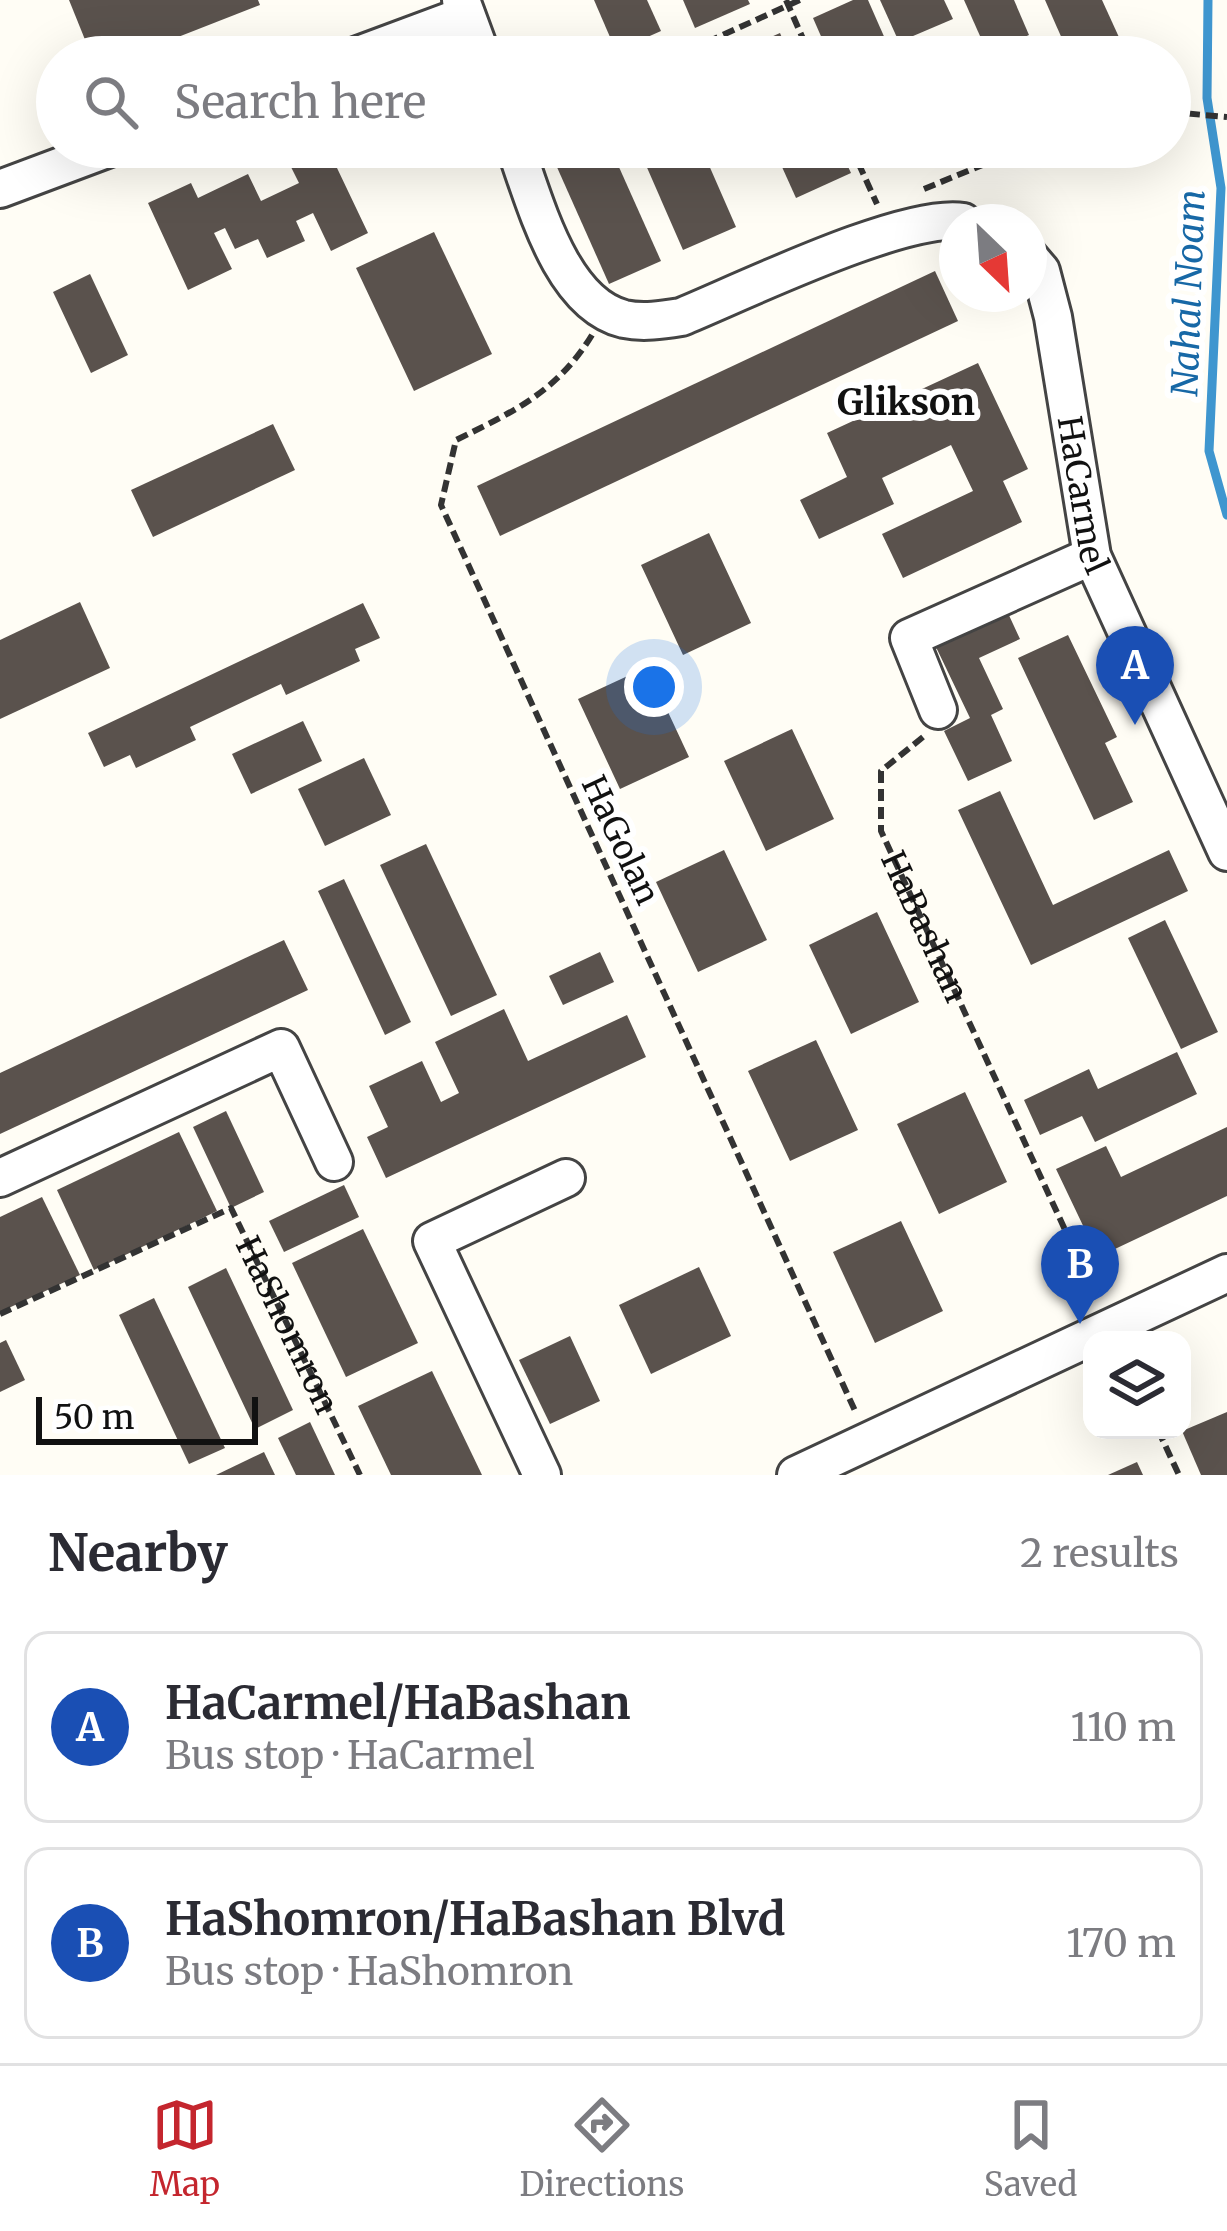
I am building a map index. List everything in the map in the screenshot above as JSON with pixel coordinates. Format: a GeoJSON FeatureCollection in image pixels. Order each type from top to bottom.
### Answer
{"type":"FeatureCollection","features":[{"type":"Feature","properties":{"kind":"street"},"geometry":{"type":"LineString","coordinates":[[401,36],[464,8]]}},
{"type":"Feature","properties":{"kind":"street"},"geometry":{"type":"LineString","coordinates":[[0,189],[56,168]]}},
{"type":"Feature","properties":{"kind":"street"},"geometry":{"type":"LineString","coordinates":[[523,168],[570,278],[604,310],[623,318],[681,317],[891,232],[939,221]]}},
{"type":"Feature","properties":{"kind":"street","name":"HaCarmel"},"geometry":{"type":"LineString","coordinates":[[1047,292],[1092,556],[1227,852]]}},
{"type":"Feature","properties":{"kind":"street"},"geometry":{"type":"LineString","coordinates":[[938,710],[909,638],[1092,556]]}},
{"type":"Feature","properties":{"kind":"street"},"geometry":{"type":"LineString","coordinates":[[0,1178],[281,1048],[334,1162]]}},
{"type":"Feature","properties":{"kind":"street"},"geometry":{"type":"LineString","coordinates":[[542,1475],[432,1241],[566,1178]]}},
{"type":"Feature","properties":{"kind":"street"},"geometry":{"type":"LineString","coordinates":[[796,1475],[1227,1273]]}},
{"type":"Feature","properties":{"kind":"path"},"geometry":{"type":"LineString","coordinates":[[718,36],[800,0]]}},
{"type":"Feature","properties":{"kind":"path"},"geometry":{"type":"LineString","coordinates":[[787,3],[802,36]]}},
{"type":"Feature","properties":{"kind":"path"},"geometry":{"type":"LineString","coordinates":[[1191,114],[1227,117]]}},
{"type":"Feature","properties":{"kind":"path"},"geometry":{"type":"LineString","coordinates":[[861,168],[891,232]]}},
{"type":"Feature","properties":{"kind":"path"},"geometry":{"type":"LineString","coordinates":[[920,190],[974,168]]}},
{"type":"Feature","properties":{"kind":"path","name":"HaGolan"},"geometry":{"type":"LineString","coordinates":[[604,310],[569,369],[532,403],[456,440],[441,505],[869,1441]]}},
{"type":"Feature","properties":{"kind":"path","name":"HaBashan"},"geometry":{"type":"LineString","coordinates":[[938,710],[924,736],[881,771],[881,831],[1111,1328]]}},
{"type":"Feature","properties":{"kind":"path","name":"HaShomron"},"geometry":{"type":"LineString","coordinates":[[0,1314],[231,1208],[360,1475]]}},
{"type":"Feature","properties":{"kind":"path"},"geometry":{"type":"LineString","coordinates":[[1162,1439],[1179,1475]]}},
{"type":"Feature","properties":{"kind":"building"},"geometry":{"type":"Polygon","coordinates":[[[69,0],[258,0],[260,5],[181,36],[84,36],[69,0]]]}},
{"type":"Feature","properties":{"kind":"building"},"geometry":{"type":"Polygon","coordinates":[[[594,0],[647,0],[661,31],[650,36],[610,36],[594,0]]]}},
{"type":"Feature","properties":{"kind":"building"},"geometry":{"type":"Polygon","coordinates":[[[683,0],[748,0],[750,4],[695,28],[683,0]]]}},
{"type":"Feature","properties":{"kind":"building"},"geometry":{"type":"Polygon","coordinates":[[[853,0],[868,0],[884,36],[821,36],[813,18],[853,0]]]}},
{"type":"Feature","properties":{"kind":"building"},"geometry":{"type":"Polygon","coordinates":[[[880,0],[944,0],[953,19],[913,36],[896,36],[880,0]]]}},
{"type":"Feature","properties":{"kind":"building"},"geometry":{"type":"Polygon","coordinates":[[[964,0],[1014,0],[1029,35],[980,36],[964,0]]]}},
{"type":"Feature","properties":{"kind":"building"},"geometry":{"type":"Polygon","coordinates":[[[1045,0],[1102,0],[1118,36],[1061,36],[1045,0]]]}},
{"type":"Feature","properties":{"kind":"building"},"geometry":{"type":"Polygon","coordinates":[[[292,168],[337,168],[368,233],[331,251],[313,213],[296,221],[305,241],[267,258],[258,239],[235,249],[225,228],[214,233],[232,269],[188,290],[148,203],[191,183],[198,198],[248,174],[261,201],[299,183],[292,168]]]}},
{"type":"Feature","properties":{"kind":"building"},"geometry":{"type":"Polygon","coordinates":[[[557,168],[619,168],[661,261],[609,284],[557,168]]]}},
{"type":"Feature","properties":{"kind":"building"},"geometry":{"type":"Polygon","coordinates":[[[647,168],[710,168],[736,227],[683,250],[647,168]]]}},
{"type":"Feature","properties":{"kind":"building"},"geometry":{"type":"Polygon","coordinates":[[[782,168],[849,168],[851,173],[796,198],[782,168]]]}},
{"type":"Feature","properties":{"kind":"building"},"geometry":{"type":"Polygon","coordinates":[[[434,232],[492,354],[414,391],[356,268],[434,232]]]}},
{"type":"Feature","properties":{"kind":"building"},"geometry":{"type":"Polygon","coordinates":[[[935,271],[939,312],[954,312],[958,321],[500,536],[477,486],[935,271]]]}},
{"type":"Feature","properties":{"kind":"building"},"geometry":{"type":"Polygon","coordinates":[[[90,274],[128,355],[91,373],[53,292],[90,274]]]}},
{"type":"Feature","properties":{"kind":"building"},"geometry":{"type":"Polygon","coordinates":[[[978,363],[1028,469],[1003,481],[1022,522],[903,578],[882,534],[973,491],[951,445],[882,478],[894,504],[819,539],[800,500],[847,477],[827,433],[978,363]]]}},
{"type":"Feature","properties":{"kind":"building"},"geometry":{"type":"Polygon","coordinates":[[[273,424],[295,470],[153,537],[131,490],[273,424]]]}},
{"type":"Feature","properties":{"kind":"building"},"geometry":{"type":"Polygon","coordinates":[[[709,533],[751,623],[683,655],[641,565],[709,533]]]}},
{"type":"Feature","properties":{"kind":"building"},"geometry":{"type":"Polygon","coordinates":[[[80,602],[110,668],[0,719],[0,640],[80,602]]]}},
{"type":"Feature","properties":{"kind":"building"},"geometry":{"type":"Polygon","coordinates":[[[363,603],[380,638],[355,649],[360,661],[286,695],[281,684],[190,727],[196,740],[136,768],[130,755],[104,767],[88,733],[363,603]]]}},
{"type":"Feature","properties":{"kind":"building"},"geometry":{"type":"Polygon","coordinates":[[[1007,611],[1020,639],[979,658],[1003,709],[991,715],[1012,761],[968,781],[944,731],[970,718],[935,645],[1007,611]]]}},
{"type":"Feature","properties":{"kind":"building"},"geometry":{"type":"Polygon","coordinates":[[[1068,635],[1117,737],[1105,743],[1133,802],[1094,820],[1018,658],[1068,635]]]}},
{"type":"Feature","properties":{"kind":"building"},"geometry":{"type":"Polygon","coordinates":[[[647,667],[689,757],[620,789],[578,699],[647,667]]]}},
{"type":"Feature","properties":{"kind":"building"},"geometry":{"type":"Polygon","coordinates":[[[303,721],[322,761],[251,794],[232,754],[303,721]]]}},
{"type":"Feature","properties":{"kind":"building"},"geometry":{"type":"Polygon","coordinates":[[[792,729],[834,819],[766,851],[724,761],[792,729]]]}},
{"type":"Feature","properties":{"kind":"building"},"geometry":{"type":"Polygon","coordinates":[[[364,758],[391,815],[325,846],[298,789],[364,758]]]}},
{"type":"Feature","properties":{"kind":"building"},"geometry":{"type":"Polygon","coordinates":[[[1000,791],[1053,905],[1169,850],[1188,891],[1031,965],[958,810],[1000,791]]]}},
{"type":"Feature","properties":{"kind":"building"},"geometry":{"type":"Polygon","coordinates":[[[426,844],[497,995],[451,1016],[380,865],[426,844]]]}},
{"type":"Feature","properties":{"kind":"building"},"geometry":{"type":"Polygon","coordinates":[[[724,850],[767,940],[698,972],[656,882],[724,850]]]}},
{"type":"Feature","properties":{"kind":"building"},"geometry":{"type":"Polygon","coordinates":[[[344,879],[411,1022],[385,1035],[318,891],[344,879]]]}},
{"type":"Feature","properties":{"kind":"building"},"geometry":{"type":"Polygon","coordinates":[[[877,912],[919,1002],[851,1034],[809,945],[877,912]]]}},
{"type":"Feature","properties":{"kind":"building"},"geometry":{"type":"Polygon","coordinates":[[[1165,920],[1218,1032],[1181,1049],[1128,938],[1165,920]]]}},
{"type":"Feature","properties":{"kind":"building"},"geometry":{"type":"Polygon","coordinates":[[[284,940],[308,990],[0,1134],[0,1073],[284,940]]]}},
{"type":"Feature","properties":{"kind":"building"},"geometry":{"type":"Polygon","coordinates":[[[600,952],[614,982],[563,1005],[549,976],[600,952]]]}},
{"type":"Feature","properties":{"kind":"building"},"geometry":{"type":"Polygon","coordinates":[[[504,1009],[528,1061],[627,1015],[646,1057],[386,1178],[367,1137],[388,1127],[369,1086],[422,1061],[441,1102],[459,1093],[435,1042],[504,1009]]]}},
{"type":"Feature","properties":{"kind":"building"},"geometry":{"type":"Polygon","coordinates":[[[816,1040],[858,1130],[790,1161],[748,1071],[816,1040]]]}},
{"type":"Feature","properties":{"kind":"building"},"geometry":{"type":"Polygon","coordinates":[[[1177,1052],[1197,1094],[1095,1142],[1082,1116],[1040,1135],[1024,1100],[1089,1069],[1098,1089],[1177,1052]]]}},
{"type":"Feature","properties":{"kind":"building"},"geometry":{"type":"Polygon","coordinates":[[[965,1092],[1007,1182],[939,1214],[897,1124],[965,1092]]]}},
{"type":"Feature","properties":{"kind":"building"},"geometry":{"type":"Polygon","coordinates":[[[226,1111],[264,1192],[231,1208],[193,1127],[226,1111]]]}},
{"type":"Feature","properties":{"kind":"building"},"geometry":{"type":"Polygon","coordinates":[[[1227,1127],[1227,1196],[1098,1257],[1056,1169],[1106,1146],[1121,1177],[1227,1127]]]}},
{"type":"Feature","properties":{"kind":"building"},"geometry":{"type":"Polygon","coordinates":[[[179,1132],[217,1211],[94,1270],[57,1190],[179,1132]]]}},
{"type":"Feature","properties":{"kind":"building"},"geometry":{"type":"Polygon","coordinates":[[[344,1185],[359,1217],[284,1252],[269,1221],[344,1185]]]}},
{"type":"Feature","properties":{"kind":"building"},"geometry":{"type":"Polygon","coordinates":[[[42,1197],[80,1275],[0,1312],[0,1217],[42,1197]]]}},
{"type":"Feature","properties":{"kind":"building"},"geometry":{"type":"Polygon","coordinates":[[[901,1221],[943,1311],[875,1343],[833,1252],[901,1221]]]}},
{"type":"Feature","properties":{"kind":"building"},"geometry":{"type":"Polygon","coordinates":[[[363,1229],[418,1343],[346,1377],[292,1263],[363,1229]]]}},
{"type":"Feature","properties":{"kind":"building"},"geometry":{"type":"Polygon","coordinates":[[[699,1267],[731,1336],[651,1374],[619,1305],[699,1267]]]}},
{"type":"Feature","properties":{"kind":"building"},"geometry":{"type":"Polygon","coordinates":[[[226,1268],[293,1410],[255,1429],[188,1287],[226,1268]]]}},
{"type":"Feature","properties":{"kind":"building"},"geometry":{"type":"Polygon","coordinates":[[[154,1298],[225,1448],[189,1464],[119,1315],[154,1298]]]}},
{"type":"Feature","properties":{"kind":"building"},"geometry":{"type":"Polygon","coordinates":[[[570,1336],[600,1401],[550,1424],[519,1360],[570,1336]]]}},
{"type":"Feature","properties":{"kind":"building"},"geometry":{"type":"Polygon","coordinates":[[[6,1340],[25,1380],[0,1392],[0,1343],[6,1340]]]}},
{"type":"Feature","properties":{"kind":"building"},"geometry":{"type":"Polygon","coordinates":[[[432,1371],[482,1475],[391,1475],[358,1406],[432,1371]]]}},
{"type":"Feature","properties":{"kind":"building"},"geometry":{"type":"Polygon","coordinates":[[[1227,1412],[1227,1475],[1201,1475],[1185,1439],[1191,1439],[1191,1427],[1227,1412]]]}},
{"type":"Feature","properties":{"kind":"building"},"geometry":{"type":"Polygon","coordinates":[[[310,1422],[335,1475],[296,1475],[278,1438],[310,1422]]]}},
{"type":"Feature","properties":{"kind":"building"},"geometry":{"type":"Polygon","coordinates":[[[264,1452],[275,1475],[216,1475],[264,1452]]]}},
{"type":"Feature","properties":{"kind":"building"},"geometry":{"type":"Polygon","coordinates":[[[1137,1462],[1143,1475],[1108,1475],[1137,1462]]]}},
{"type":"Feature","properties":{"kind":"waterway","name":"Nahal Noam"},"geometry":{"type":"LineString","coordinates":[[1208,0],[1207,98],[1221,188],[1209,451],[1227,515]]}},
{"type":"Feature","properties":{"kind":"place","name":"HaCarmel/HaBashan"},"geometry":{"type":"Point","coordinates":[1135,725]}},
{"type":"Feature","properties":{"kind":"place","name":"HaShomron/HaBashan Blvd"},"geometry":{"type":"Point","coordinates":[1080,1324]}},
{"type":"Feature","properties":{"kind":"district","name":"Glikson"},"geometry":{"type":"Point","coordinates":[906,402]}}]}
